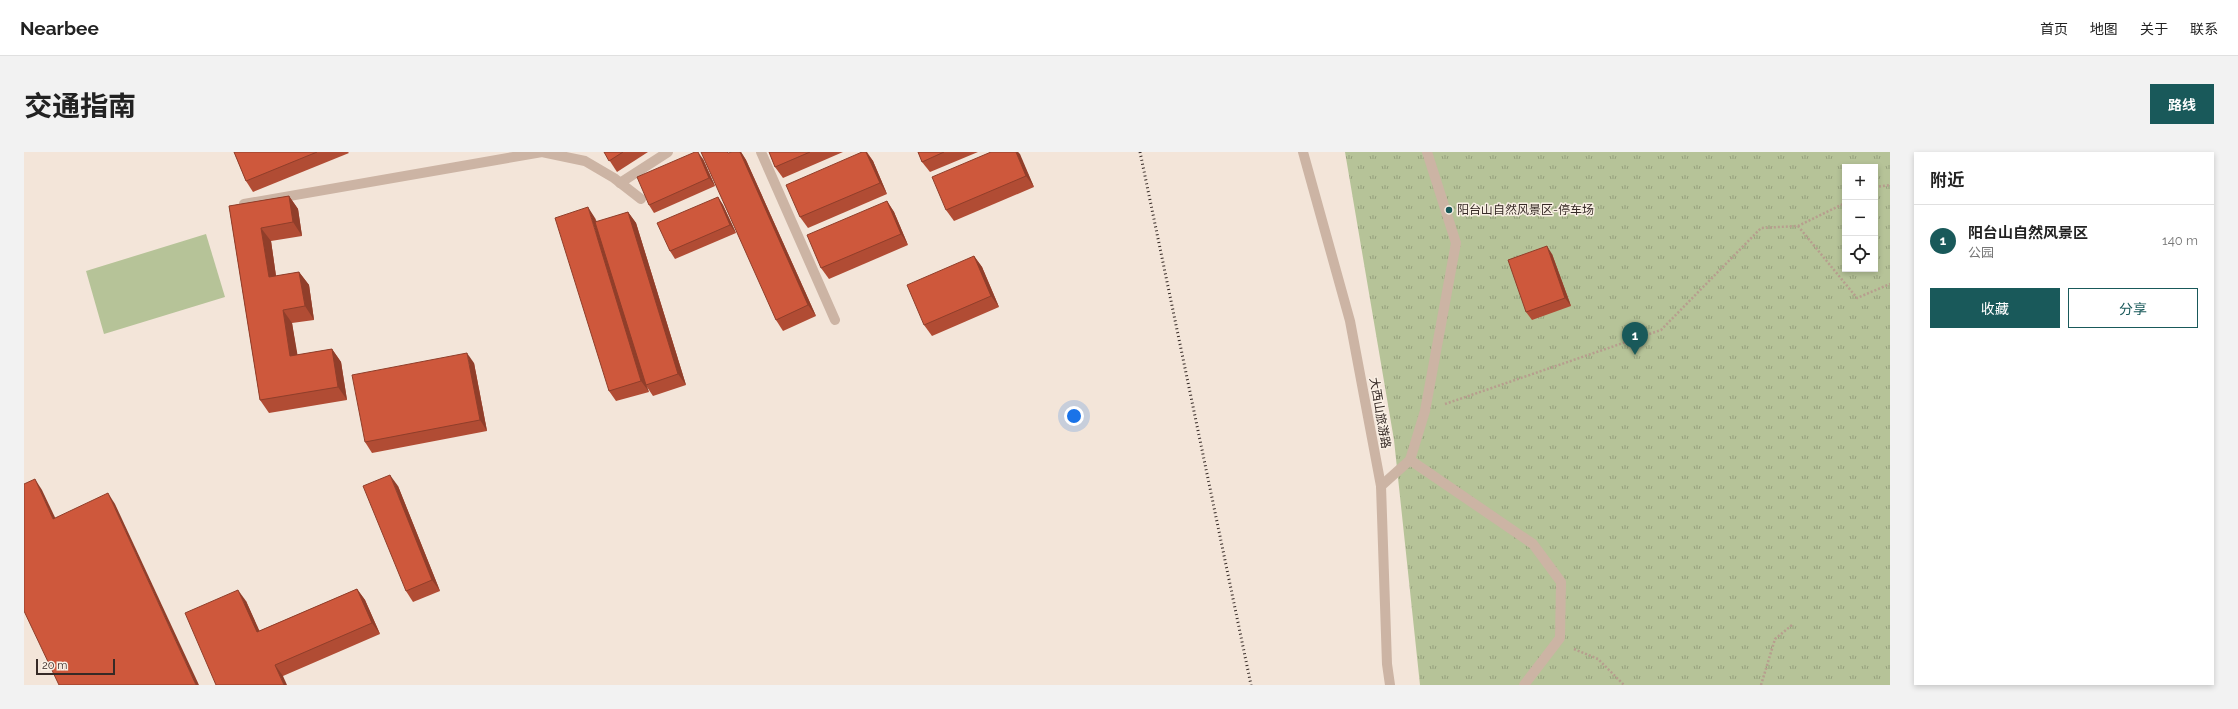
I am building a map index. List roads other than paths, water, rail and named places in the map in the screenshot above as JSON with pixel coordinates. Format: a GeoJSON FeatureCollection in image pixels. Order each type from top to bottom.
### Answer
{"type":"FeatureCollection","features":[{"type":"Feature","properties":{"kind":"street"},"geometry":{"type":"LineString","coordinates":[[244,204],[542,152],[585,161],[620,183],[641,199]]}},
{"type":"Feature","properties":{"kind":"street"},"geometry":{"type":"LineString","coordinates":[[620,183],[668,152]]}},
{"type":"Feature","properties":{"kind":"street"},"geometry":{"type":"LineString","coordinates":[[761,152],[835,320]]}},
{"type":"Feature","properties":{"kind":"street","name":"大西山旅游路"},"geometry":{"type":"LineString","coordinates":[[1303,152],[1350,321],[1381,486],[1387,664],[1390,685]]}},
{"type":"Feature","properties":{"kind":"street"},"geometry":{"type":"LineString","coordinates":[[1381,486],[1410,460],[1425,411],[1456,244],[1427,152]]}},
{"type":"Feature","properties":{"kind":"street"},"geometry":{"type":"LineString","coordinates":[[1410,460],[1533,544],[1561,582],[1560,638],[1524,685]]}},
{"type":"Feature","properties":{"kind":"railway"},"geometry":{"type":"LineString","coordinates":[[1140,152],[1251,685]]}},
{"type":"Feature","properties":{"kind":"place","name":"阳台山自然风景区-停车场"},"geometry":{"type":"Point","coordinates":[1449,210]}},
{"type":"Feature","properties":{"kind":"place","name":"阳台山自然风景区"},"geometry":{"type":"Point","coordinates":[1635,355]}}]}
